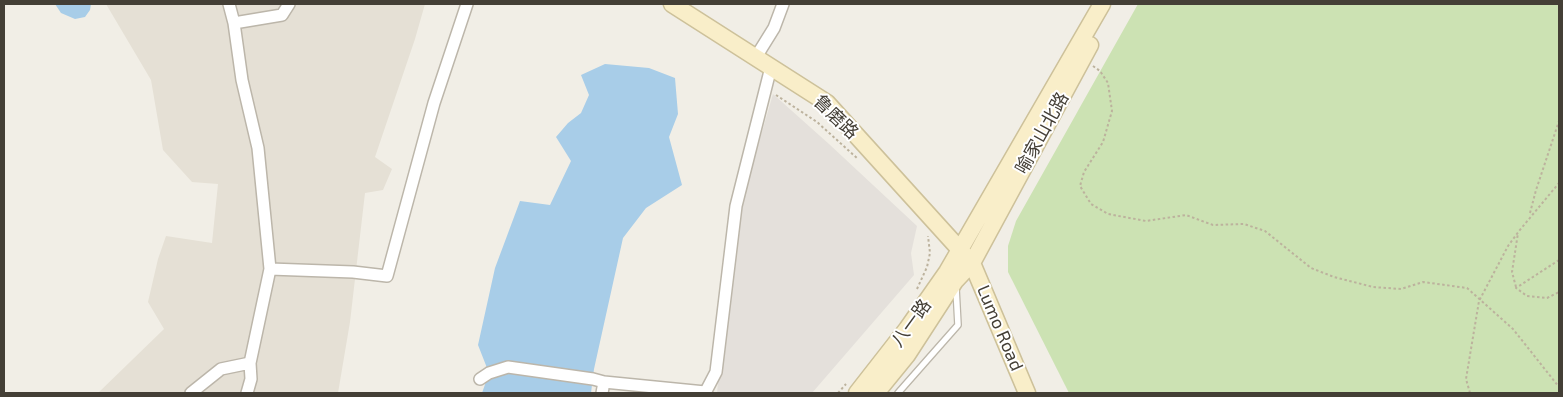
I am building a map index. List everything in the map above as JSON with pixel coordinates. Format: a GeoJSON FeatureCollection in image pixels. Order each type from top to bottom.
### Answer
{"type":"FeatureCollection","features":[{"type":"Feature","properties":{"kind":"main road","name":"鲁磨路"},"geometry":{"type":"LineString","coordinates":[[672,4],[827,103],[972,263]]}},
{"type":"Feature","properties":{"kind":"main road","name":"喻家山北路"},"geometry":{"type":"LineString","coordinates":[[960,250],[1102,4]]}},
{"type":"Feature","properties":{"kind":"main road","name":"喻家山北路"},"geometry":{"type":"LineString","coordinates":[[972,263],[1113,4]]}},
{"type":"Feature","properties":{"kind":"main road","name":"八一路"},"geometry":{"type":"LineString","coordinates":[[853,386],[868,381],[936,289],[960,250]]}},
{"type":"Feature","properties":{"kind":"main road","name":"八一路"},"geometry":{"type":"LineString","coordinates":[[876,393],[908,355],[955,281],[972,263]]}},
{"type":"Feature","properties":{"kind":"main road","name":"Lumo Road"},"geometry":{"type":"LineString","coordinates":[[972,263],[1027,393]]}},
{"type":"Feature","properties":{"kind":"street"},"geometry":{"type":"LineString","coordinates":[[229,4],[234,22],[242,80],[258,148],[270,269],[250,363],[251,379],[247,393]]}},
{"type":"Feature","properties":{"kind":"street"},"geometry":{"type":"LineString","coordinates":[[234,22],[282,14],[289,4]]}},
{"type":"Feature","properties":{"kind":"street"},"geometry":{"type":"LineString","coordinates":[[270,269],[353,272],[387,276],[434,103],[467,4]]}},
{"type":"Feature","properties":{"kind":"street"},"geometry":{"type":"LineString","coordinates":[[756,57],[774,28],[783,4]]}},
{"type":"Feature","properties":{"kind":"street"},"geometry":{"type":"LineString","coordinates":[[480,379],[489,373],[508,367],[593,379],[603,387],[705,392],[716,372],[736,206],[771,67]]}},
{"type":"Feature","properties":{"kind":"street"},"geometry":{"type":"LineString","coordinates":[[191,393],[221,369],[250,363]]}},
{"type":"Feature","properties":{"kind":"lane"},"geometry":{"type":"LineString","coordinates":[[898,393],[958,325],[955,281]]}},
{"type":"Feature","properties":{"kind":"path"},"geometry":{"type":"LineString","coordinates":[[1081,62],[1100,71],[1108,83],[1112,111],[1103,142],[1084,172],[1080,186],[1091,204],[1108,214],[1146,221],[1186,216],[1213,225],[1244,224],[1265,231],[1311,268],[1334,277],[1373,287],[1401,290],[1423,282],[1467,288],[1479,301],[1513,329],[1559,387]]}},
{"type":"Feature","properties":{"kind":"path"},"geometry":{"type":"LineString","coordinates":[[766,88],[817,122],[863,164]]}},
{"type":"Feature","properties":{"kind":"path"},"geometry":{"type":"LineString","coordinates":[[1530,216],[1536,190],[1559,121]]}},
{"type":"Feature","properties":{"kind":"path"},"geometry":{"type":"LineString","coordinates":[[1470,393],[1466,379],[1479,301],[1508,246],[1530,216],[1559,183]]}},
{"type":"Feature","properties":{"kind":"path"},"geometry":{"type":"LineString","coordinates":[[1519,230],[1512,272],[1516,288],[1527,296],[1547,298],[1559,292]]}},
{"type":"Feature","properties":{"kind":"path"},"geometry":{"type":"LineString","coordinates":[[917,290],[927,267],[930,253],[928,234]]}},
{"type":"Feature","properties":{"kind":"path"},"geometry":{"type":"LineString","coordinates":[[1516,288],[1559,260]]}},
{"type":"Feature","properties":{"kind":"path"},"geometry":{"type":"LineString","coordinates":[[838,393],[853,386]]}},
{"type":"Feature","properties":{"kind":"shaded area"},"geometry":{"type":"Polygon","coordinates":[[[106,4],[425,4],[375,157],[392,169],[383,190],[365,193],[350,322],[338,393],[98,393],[164,329],[148,302],[158,259],[166,236],[212,243],[218,184],[192,182],[163,150],[151,80],[106,4]]]}},
{"type":"Feature","properties":{"kind":"shaded area"},"geometry":{"type":"Polygon","coordinates":[[[773,94],[917,226],[911,253],[914,275],[812,393],[717,393],[732,235],[773,94]]]}},
{"type":"Feature","properties":{"kind":"green space"},"geometry":{"type":"Polygon","coordinates":[[[1138,4],[1559,4],[1559,393],[1069,393],[1008,272],[1008,246],[1016,221],[1138,4]]]}},
{"type":"Feature","properties":{"kind":"water"},"geometry":{"type":"Polygon","coordinates":[[[55,4],[91,4],[90,10],[85,17],[75,19],[61,13],[55,4]]]}},
{"type":"Feature","properties":{"kind":"water"},"geometry":{"type":"Polygon","coordinates":[[[605,64],[649,68],[675,78],[678,114],[669,137],[682,185],[646,208],[623,238],[594,369],[591,393],[482,393],[489,373],[478,345],[495,268],[520,201],[550,205],[571,161],[556,137],[568,123],[581,113],[589,95],[581,75],[605,64]]]}}]}
